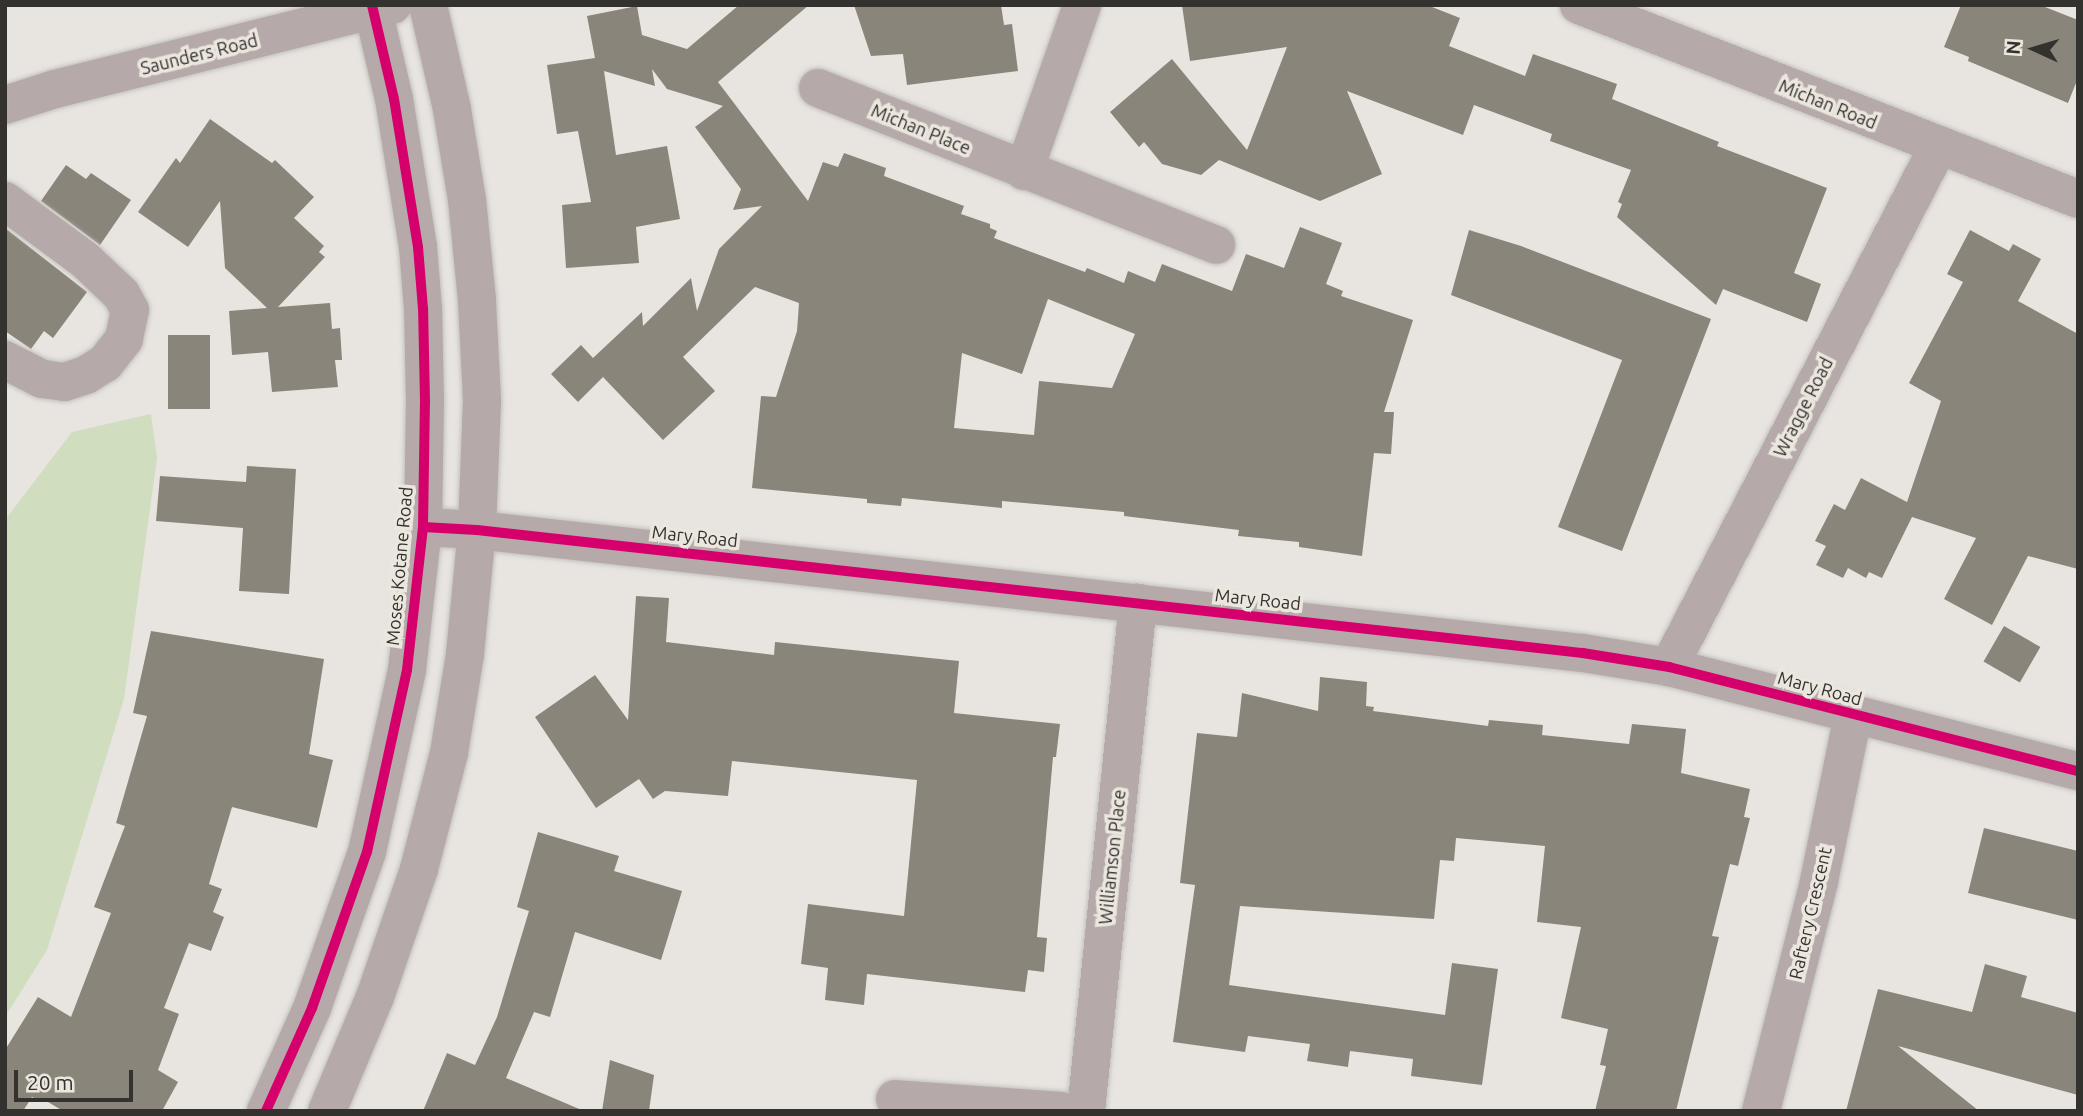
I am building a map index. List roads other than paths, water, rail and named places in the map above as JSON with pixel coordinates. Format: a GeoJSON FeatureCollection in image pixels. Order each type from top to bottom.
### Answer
{"type":"FeatureCollection","features":[{"type":"Feature","properties":{"kind":"street"},"geometry":{"type":"LineString","coordinates":[[327,1111],[383,976],[419,869],[449,752],[465,654],[477,530],[482,400],[477,300],[467,200],[452,109],[428,5]]}},
{"type":"Feature","properties":{"kind":"street"},"geometry":{"type":"LineString","coordinates":[[1024,171],[1082,5]]}},
{"type":"Feature","properties":{"kind":"street","name":"Michan Road"},"geometry":{"type":"LineString","coordinates":[[1579,5],[1938,147],[2078,199]]}},
{"type":"Feature","properties":{"kind":"street","name":"Saunders Road"},"geometry":{"type":"LineString","coordinates":[[5,105],[55,89],[379,7]]}},
{"type":"Feature","properties":{"kind":"street","name":"Moses Kotane Road"},"geometry":{"type":"LineString","coordinates":[[266,1111],[312,1008],[367,852],[407,670],[423,527],[425,401],[419,259],[379,7]]}},
{"type":"Feature","properties":{"kind":"street","name":"Michan Place"},"geometry":{"type":"LineString","coordinates":[[818,88],[1216,245]]}},
{"type":"Feature","properties":{"kind":"street","name":"Wragge Road"},"geometry":{"type":"LineString","coordinates":[[1669,667],[1938,147]]}},
{"type":"Feature","properties":{"kind":"street"},"geometry":{"type":"LineString","coordinates":[[5,201],[85,260],[121,294],[130,310],[124,339],[105,363],[86,375],[64,382],[42,379],[5,360]]}},
{"type":"Feature","properties":{"kind":"street","name":"Mary Road"},"geometry":{"type":"LineString","coordinates":[[423,527],[477,530],[1520,645],[1669,667],[2078,771]]}},
{"type":"Feature","properties":{"kind":"street","name":"Williamson Place"},"geometry":{"type":"LineString","coordinates":[[1086,1111],[1138,603]]}},
{"type":"Feature","properties":{"kind":"street","name":"Raftery Crescent"},"geometry":{"type":"LineString","coordinates":[[1761,1111],[1819,881],[1853,715]]}},
{"type":"Feature","properties":{"kind":"street"},"geometry":{"type":"LineString","coordinates":[[895,1099],[1061,1111]]}}]}
